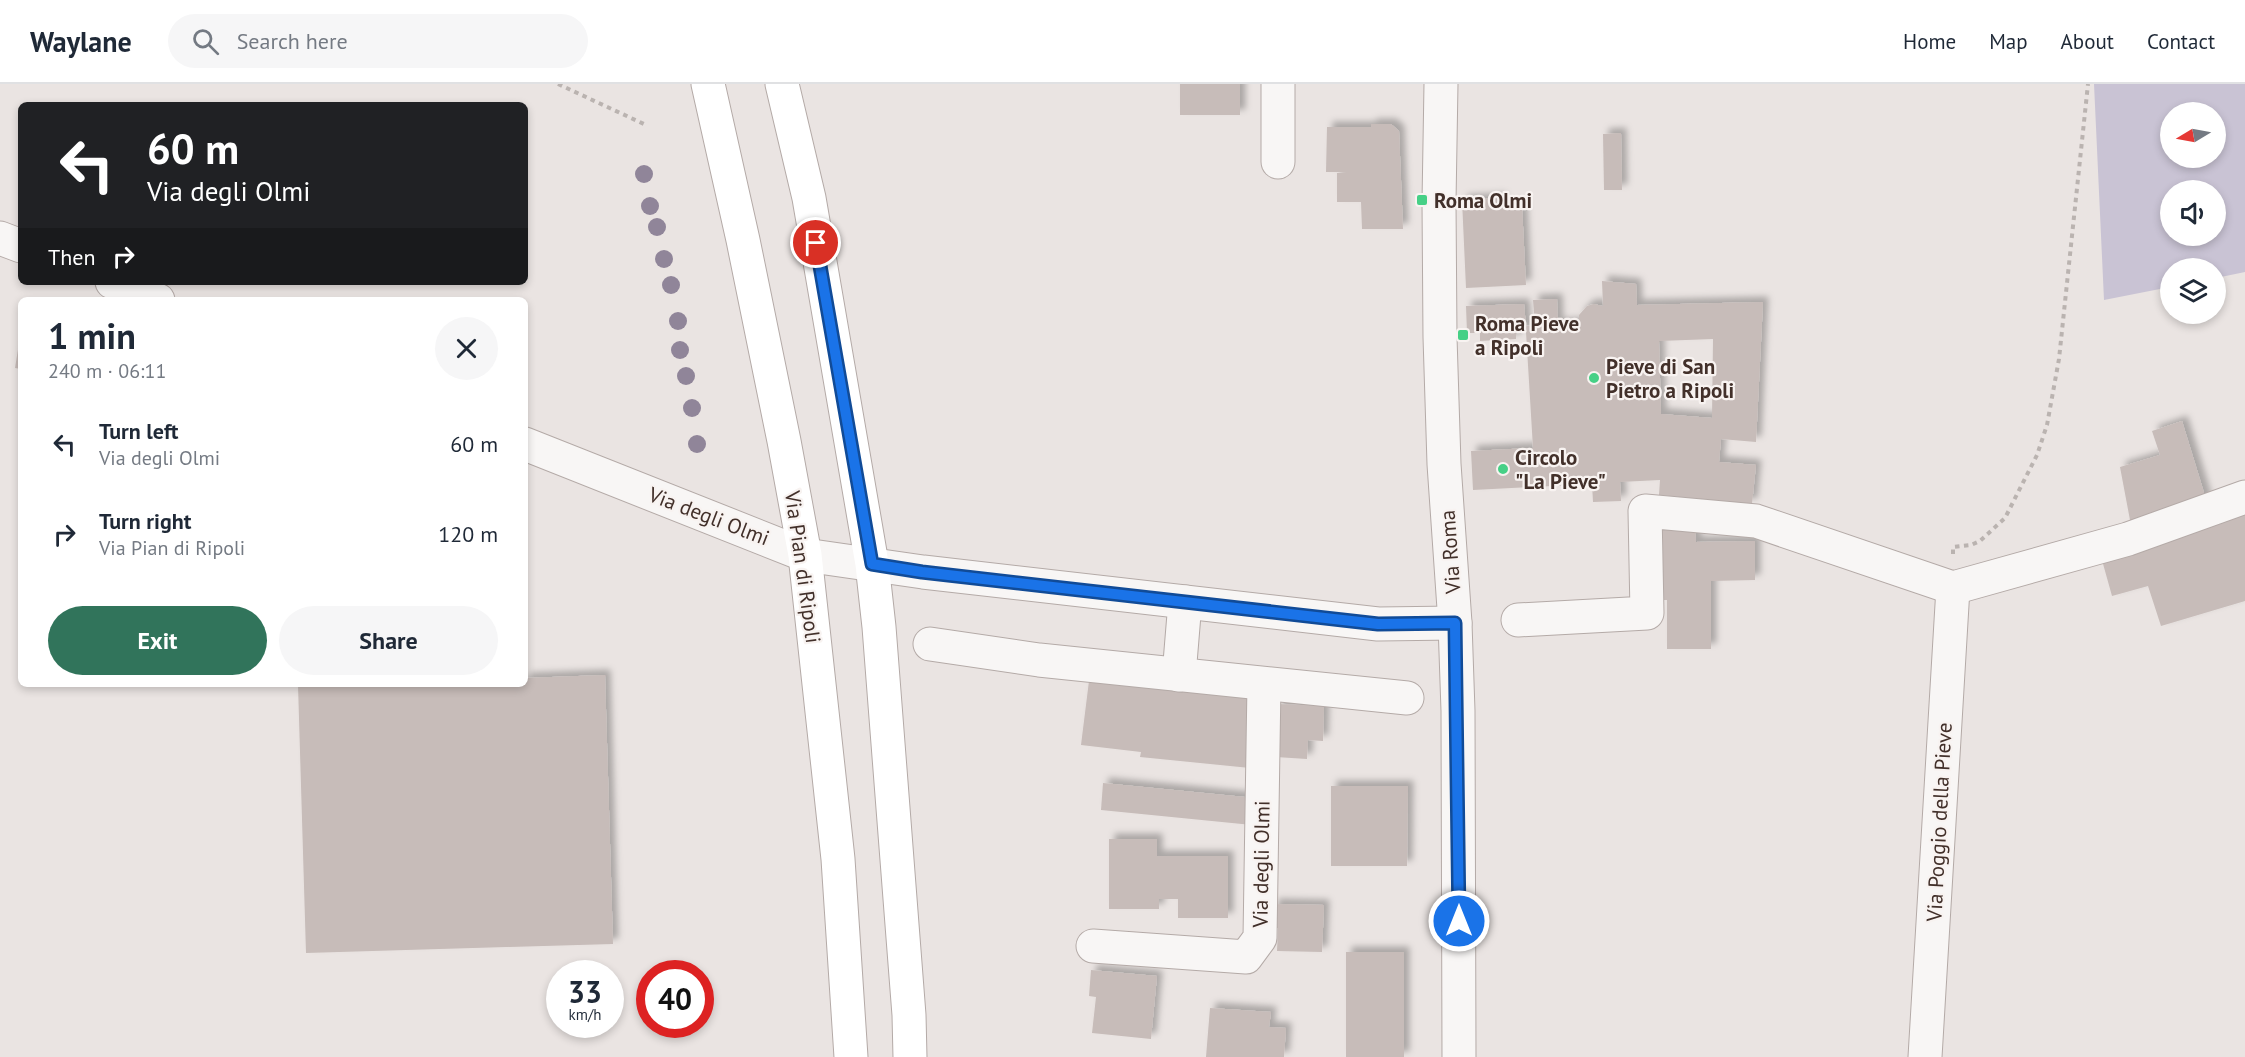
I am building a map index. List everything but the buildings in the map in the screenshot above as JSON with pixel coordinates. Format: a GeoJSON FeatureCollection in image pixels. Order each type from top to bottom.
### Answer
{"type":"FeatureCollection","features":[{"type":"Feature","properties":{"kind":"main road","name":"Via Pian di Ripoli"},"geometry":{"type":"LineString","coordinates":[[708,84],[745,251],[805,555],[838,858],[851,1057]]}},
{"type":"Feature","properties":{"kind":"main road"},"geometry":{"type":"LineString","coordinates":[[782,84],[809,198],[872,564],[886,709],[910,1057]]}},
{"type":"Feature","properties":{"kind":"street"},"geometry":{"type":"LineString","coordinates":[[1278,84],[1278,162]]}},
{"type":"Feature","properties":{"kind":"street","name":"Via Roma"},"geometry":{"type":"LineString","coordinates":[[1441,84],[1439,202],[1441,360],[1444,464],[1455,623],[1458,723],[1459,1057]]}},
{"type":"Feature","properties":{"kind":"street"},"geometry":{"type":"LineString","coordinates":[[0,238],[18,245]]}},
{"type":"Feature","properties":{"kind":"street"},"geometry":{"type":"LineString","coordinates":[[120,285],[150,297]]}},
{"type":"Feature","properties":{"kind":"street","name":"Via degli Olmi"},"geometry":{"type":"LineString","coordinates":[[528,445],[805,555],[933,573],[1378,624],[1455,623]]}},
{"type":"Feature","properties":{"kind":"street"},"geometry":{"type":"LineString","coordinates":[[1518,620],[1647,613],[1645,511],[1756,521],[1953,588],[2128,539],[2245,496]]}},
{"type":"Feature","properties":{"kind":"street","name":"Via Poggio della Pieve"},"geometry":{"type":"LineString","coordinates":[[1925,1057],[1953,588]]}},
{"type":"Feature","properties":{"kind":"street"},"geometry":{"type":"LineString","coordinates":[[1179,675],[1185,602]]}},
{"type":"Feature","properties":{"kind":"street"},"geometry":{"type":"LineString","coordinates":[[930,644],[1039,660],[1407,698]]}},
{"type":"Feature","properties":{"kind":"street","name":"Via degli Olmi"},"geometry":{"type":"LineString","coordinates":[[1093,946],[1246,957],[1260,938],[1264,684]]}},
{"type":"Feature","properties":{"kind":"path"},"geometry":{"type":"LineString","coordinates":[[558,84],[646,125]]}},
{"type":"Feature","properties":{"kind":"path"},"geometry":{"type":"LineString","coordinates":[[1953,588],[1953,548],[1980,541],[2005,518],[2037,455],[2047,425],[2059,359],[2088,84]]}},
{"type":"Feature","properties":{"kind":"shaded area"},"geometry":{"type":"Polygon","coordinates":[[[2094,84],[2245,84],[2245,272],[2226,276],[2226,258],[2160,258],[2160,289],[2104,300],[2094,84]]]}},
{"type":"Feature","properties":{"kind":"place","name":"Roma Olmi"},"geometry":{"type":"Point","coordinates":[1422,200]}},
{"type":"Feature","properties":{"kind":"place","name":"Roma Pieve a Ripoli"},"geometry":{"type":"Point","coordinates":[1463,335]}},
{"type":"Feature","properties":{"kind":"place","name":"Pieve di San Pietro a Ripoli"},"geometry":{"type":"Point","coordinates":[1594,378]}},
{"type":"Feature","properties":{"kind":"place","name":"Circolo \"La Pieve\""},"geometry":{"type":"Point","coordinates":[1503,469]}},
{"type":"Feature","properties":{"kind":"route"},"geometry":{"type":"LineString","coordinates":[[816,243],[872,564],[922,572],[1378,624],[1455,623],[1458,711],[1459,921]]}}]}
